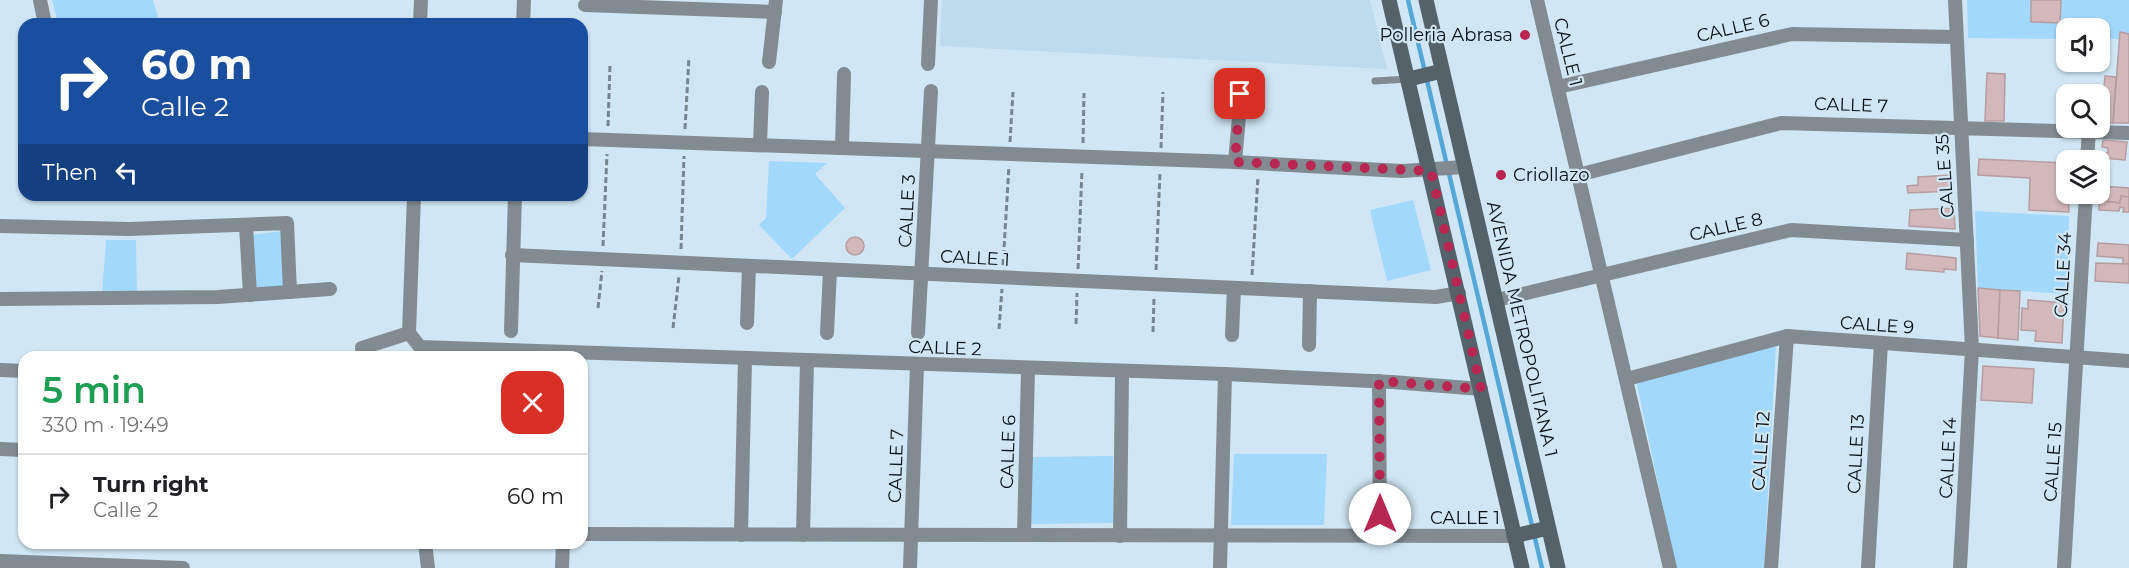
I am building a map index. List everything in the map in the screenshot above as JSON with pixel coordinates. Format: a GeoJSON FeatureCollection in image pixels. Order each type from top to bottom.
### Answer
{"type":"FeatureCollection","features":[{"type":"Feature","properties":{"kind":"street"},"geometry":{"type":"LineString","coordinates":[[40,0],[44,18]]}},
{"type":"Feature","properties":{"kind":"street"},"geometry":{"type":"LineString","coordinates":[[420,18],[421,0]]}},
{"type":"Feature","properties":{"kind":"street"},"geometry":{"type":"LineString","coordinates":[[523,18],[524,0]]}},
{"type":"Feature","properties":{"kind":"street"},"geometry":{"type":"LineString","coordinates":[[928,64],[931,0]]}},
{"type":"Feature","properties":{"kind":"street"},"geometry":{"type":"LineString","coordinates":[[1389,0],[1412,78],[1434,171],[1481,389],[1518,535],[1522,568]]}},
{"type":"Feature","properties":{"kind":"street","name":"AVENIDA METROPOLITANA 1"},"geometry":{"type":"LineString","coordinates":[[1426,0],[1439,72],[1461,167],[1497,300],[1544,529],[1558,568]]}},
{"type":"Feature","properties":{"kind":"street","name":"CALLE 1"},"geometry":{"type":"LineString","coordinates":[[1537,0],[1670,568]]}},
{"type":"Feature","properties":{"kind":"street","name":"CALLE 35"},"geometry":{"type":"LineString","coordinates":[[1955,0],[1972,349]]}},
{"type":"Feature","properties":{"kind":"street"},"geometry":{"type":"LineString","coordinates":[[585,5],[639,3],[776,6],[769,62]]}},
{"type":"Feature","properties":{"kind":"street","name":"CALLE 6"},"geometry":{"type":"LineString","coordinates":[[1558,87],[1784,34],[1956,37]]}},
{"type":"Feature","properties":{"kind":"street"},"geometry":{"type":"LineString","coordinates":[[1412,78],[1439,72]]}},
{"type":"Feature","properties":{"kind":"street"},"geometry":{"type":"LineString","coordinates":[[842,147],[844,74]]}},
{"type":"Feature","properties":{"kind":"street","name":"CALLE 3"},"geometry":{"type":"LineString","coordinates":[[918,333],[931,91]]}},
{"type":"Feature","properties":{"kind":"street"},"geometry":{"type":"LineString","coordinates":[[760,144],[762,92]]}},
{"type":"Feature","properties":{"kind":"street"},"geometry":{"type":"LineString","coordinates":[[1235,162],[1240,94]]}},
{"type":"Feature","properties":{"kind":"street","name":"CALLE 7"},"geometry":{"type":"LineString","coordinates":[[1578,175],[1781,123],[2056,130]]}},
{"type":"Feature","properties":{"kind":"street","name":"CALLE 7"},"geometry":{"type":"LineString","coordinates":[[2110,132],[2129,133]]}},
{"type":"Feature","properties":{"kind":"street"},"geometry":{"type":"LineString","coordinates":[[588,139],[1434,171],[1461,167]]}},
{"type":"Feature","properties":{"kind":"street"},"geometry":{"type":"LineString","coordinates":[[362,351],[362,348],[410,335],[414,201]]}},
{"type":"Feature","properties":{"kind":"street"},"geometry":{"type":"LineString","coordinates":[[511,332],[515,201]]}},
{"type":"Feature","properties":{"kind":"street","name":"CALLE 34"},"geometry":{"type":"LineString","coordinates":[[2077,358],[2085,204]]}},
{"type":"Feature","properties":{"kind":"street"},"geometry":{"type":"LineString","coordinates":[[0,226],[129,230],[287,223],[290,292]]}},
{"type":"Feature","properties":{"kind":"street"},"geometry":{"type":"LineString","coordinates":[[246,225],[250,295]]}},
{"type":"Feature","properties":{"kind":"street","name":"CALLE 8"},"geometry":{"type":"LineString","coordinates":[[1497,300],[1791,230],[1967,240]]}},
{"type":"Feature","properties":{"kind":"street","name":"CALLE 1"},"geometry":{"type":"LineString","coordinates":[[512,255],[1436,297],[1459,293]]}},
{"type":"Feature","properties":{"kind":"street"},"geometry":{"type":"LineString","coordinates":[[747,323],[749,266]]}},
{"type":"Feature","properties":{"kind":"street"},"geometry":{"type":"LineString","coordinates":[[827,333],[830,270]]}},
{"type":"Feature","properties":{"kind":"street"},"geometry":{"type":"LineString","coordinates":[[1232,334],[1234,288]]}},
{"type":"Feature","properties":{"kind":"street"},"geometry":{"type":"LineString","coordinates":[[0,299],[129,299],[250,295],[330,289]]}},
{"type":"Feature","properties":{"kind":"street"},"geometry":{"type":"LineString","coordinates":[[1309,345],[1310,291]]}},
{"type":"Feature","properties":{"kind":"street","name":"CALLE 2"},"geometry":{"type":"LineString","coordinates":[[410,335],[420,347],[493,351]]}},
{"type":"Feature","properties":{"kind":"street","name":"CALLE 9"},"geometry":{"type":"LineString","coordinates":[[1627,379],[1787,336],[2129,361]]}},
{"type":"Feature","properties":{"kind":"street","name":"CALLE 12"},"geometry":{"type":"LineString","coordinates":[[1771,568],[1787,336]]}},
{"type":"Feature","properties":{"kind":"street","name":"CALLE 13"},"geometry":{"type":"LineString","coordinates":[[1868,568],[1881,343]]}},
{"type":"Feature","properties":{"kind":"street","name":"CALLE 14"},"geometry":{"type":"LineString","coordinates":[[1960,568],[1972,349]]}},
{"type":"Feature","properties":{"kind":"street","name":"CALLE 2"},"geometry":{"type":"LineString","coordinates":[[588,355],[807,360],[917,366],[1225,374],[1379,381],[1481,389]]}},
{"type":"Feature","properties":{"kind":"street","name":"CALLE 15"},"geometry":{"type":"LineString","coordinates":[[2064,568],[2077,358]]}},
{"type":"Feature","properties":{"kind":"street"},"geometry":{"type":"LineString","coordinates":[[741,534],[745,359]]}},
{"type":"Feature","properties":{"kind":"street"},"geometry":{"type":"LineString","coordinates":[[803,535],[807,360]]}},
{"type":"Feature","properties":{"kind":"street","name":"CALLE 7"},"geometry":{"type":"LineString","coordinates":[[910,568],[917,366]]}},
{"type":"Feature","properties":{"kind":"street","name":"CALLE 6"},"geometry":{"type":"LineString","coordinates":[[1024,535],[1028,369]]}},
{"type":"Feature","properties":{"kind":"street"},"geometry":{"type":"LineString","coordinates":[[0,370],[18,371]]}},
{"type":"Feature","properties":{"kind":"street"},"geometry":{"type":"LineString","coordinates":[[1120,536],[1122,372]]}},
{"type":"Feature","properties":{"kind":"street"},"geometry":{"type":"LineString","coordinates":[[1220,568],[1225,374]]}},
{"type":"Feature","properties":{"kind":"street"},"geometry":{"type":"LineString","coordinates":[[1379,381],[1380,536]]}},
{"type":"Feature","properties":{"kind":"street"},"geometry":{"type":"LineString","coordinates":[[0,449],[18,450]]}},
{"type":"Feature","properties":{"kind":"street"},"geometry":{"type":"LineString","coordinates":[[1518,535],[1544,529]]}},
{"type":"Feature","properties":{"kind":"street","name":"CALLE 1"},"geometry":{"type":"LineString","coordinates":[[588,534],[1518,535]]}},
{"type":"Feature","properties":{"kind":"street"},"geometry":{"type":"LineString","coordinates":[[426,549],[428,568]]}},
{"type":"Feature","properties":{"kind":"street"},"geometry":{"type":"LineString","coordinates":[[562,568],[563,549]]}},
{"type":"Feature","properties":{"kind":"street"},"geometry":{"type":"LineString","coordinates":[[0,561],[183,568]]}},
{"type":"Feature","properties":{"kind":"lane"},"geometry":{"type":"LineString","coordinates":[[1375,81],[1412,78]]}},
{"type":"Feature","properties":{"kind":"path"},"geometry":{"type":"LineString","coordinates":[[673,328],[680,263],[689,57]]}},
{"type":"Feature","properties":{"kind":"path"},"geometry":{"type":"LineString","coordinates":[[598,308],[603,259],[610,66]]}},
{"type":"Feature","properties":{"kind":"path"},"geometry":{"type":"LineString","coordinates":[[999,329],[1013,92]]}},
{"type":"Feature","properties":{"kind":"path"},"geometry":{"type":"LineString","coordinates":[[1153,332],[1163,92]]}},
{"type":"Feature","properties":{"kind":"path"},"geometry":{"type":"LineString","coordinates":[[1076,324],[1084,93]]}},
{"type":"Feature","properties":{"kind":"path"},"geometry":{"type":"LineString","coordinates":[[1251,288],[1259,163]]}},
{"type":"Feature","properties":{"kind":"shaded area"},"geometry":{"type":"Polygon","coordinates":[[[52,0],[153,0],[158,18],[56,18],[52,0]]]}},
{"type":"Feature","properties":{"kind":"shaded area"},"geometry":{"type":"Polygon","coordinates":[[[942,0],[1370,0],[1387,69],[940,46],[942,0]]]}},
{"type":"Feature","properties":{"kind":"shaded area"},"geometry":{"type":"Polygon","coordinates":[[[1967,0],[2129,0],[2129,123],[2113,123],[2119,39],[2110,39],[2110,18],[2056,18],[2056,39],[1968,38],[1967,0]]]}},
{"type":"Feature","properties":{"kind":"shaded area"},"geometry":{"type":"Polygon","coordinates":[[[769,161],[827,163],[815,174],[845,208],[792,259],[759,225],[766,218],[769,161]]]}},
{"type":"Feature","properties":{"kind":"shaded area"},"geometry":{"type":"Polygon","coordinates":[[[1413,200],[1431,270],[1387,281],[1370,210],[1413,200]]]}},
{"type":"Feature","properties":{"kind":"shaded area"},"geometry":{"type":"Polygon","coordinates":[[[1975,211],[2069,216],[2067,294],[1978,288],[1975,211]]]}},
{"type":"Feature","properties":{"kind":"shaded area"},"geometry":{"type":"Polygon","coordinates":[[[283,231],[285,287],[255,290],[253,235],[283,231]]]}},
{"type":"Feature","properties":{"kind":"shaded area"},"geometry":{"type":"Polygon","coordinates":[[[106,240],[136,240],[137,292],[102,294],[106,240]]]}},
{"type":"Feature","properties":{"kind":"shaded area"},"geometry":{"type":"Polygon","coordinates":[[[1776,346],[1764,568],[1676,568],[1636,380],[1776,346]]]}},
{"type":"Feature","properties":{"kind":"shaded area"},"geometry":{"type":"Polygon","coordinates":[[[1234,454],[1327,454],[1324,525],[1231,525],[1234,454]]]}},
{"type":"Feature","properties":{"kind":"shaded area"},"geometry":{"type":"Polygon","coordinates":[[[1113,456],[1113,523],[1031,524],[1031,457],[1113,456]]]}},
{"type":"Feature","properties":{"kind":"building"},"geometry":{"type":"Polygon","coordinates":[[[2031,0],[2061,0],[2060,18],[2056,18],[2056,23],[2031,22],[2031,0]]]}},
{"type":"Feature","properties":{"kind":"building"},"geometry":{"type":"Polygon","coordinates":[[[2120,32],[2129,34],[2129,123],[2113,123],[2120,32]]]}},
{"type":"Feature","properties":{"kind":"building"},"geometry":{"type":"Polygon","coordinates":[[[1987,73],[2005,74],[2004,121],[1985,121],[1987,73]]]}},
{"type":"Feature","properties":{"kind":"building"},"geometry":{"type":"Polygon","coordinates":[[[2105,76],[2116,77],[2113,123],[2110,123],[2110,84],[2104,84],[2105,76]]]}},
{"type":"Feature","properties":{"kind":"building"},"geometry":{"type":"Polygon","coordinates":[[[2103,140],[2127,142],[2125,160],[2110,159],[2110,150],[2102,147],[2103,140]]]}},
{"type":"Feature","properties":{"kind":"building"},"geometry":{"type":"Polygon","coordinates":[[[1979,159],[2056,162],[2056,204],[2069,204],[2069,212],[2029,210],[2030,178],[1978,175],[1979,159]]]}},
{"type":"Feature","properties":{"kind":"building"},"geometry":{"type":"Polygon","coordinates":[[[1952,175],[1953,191],[1908,193],[1907,186],[1918,185],[1918,177],[1952,175]]]}},
{"type":"Feature","properties":{"kind":"building"},"geometry":{"type":"Polygon","coordinates":[[[2110,187],[2129,188],[2129,197],[2121,196],[2120,203],[2110,202],[2110,187]]]}},
{"type":"Feature","properties":{"kind":"building"},"geometry":{"type":"Polygon","coordinates":[[[2121,196],[2129,197],[2129,212],[2123,212],[2124,208],[2120,207],[2119,211],[2099,210],[2099,204],[2120,203],[2121,196]]]}},
{"type":"Feature","properties":{"kind":"building"},"geometry":{"type":"Polygon","coordinates":[[[1954,208],[1955,229],[1909,226],[1910,210],[1954,208]]]}},
{"type":"Feature","properties":{"kind":"building"},"geometry":{"type":"Polygon","coordinates":[[[851,237],[859,237],[864,242],[862,253],[851,255],[846,250],[846,242],[851,237]]]}},
{"type":"Feature","properties":{"kind":"building"},"geometry":{"type":"Polygon","coordinates":[[[2098,243],[2129,245],[2129,264],[2123,264],[2123,258],[2097,256],[2098,243]]]}},
{"type":"Feature","properties":{"kind":"building"},"geometry":{"type":"Polygon","coordinates":[[[1907,253],[1956,258],[1956,270],[1944,269],[1944,272],[1906,269],[1907,253]]]}},
{"type":"Feature","properties":{"kind":"building"},"geometry":{"type":"Polygon","coordinates":[[[2096,263],[2129,264],[2129,283],[2095,281],[2096,263]]]}},
{"type":"Feature","properties":{"kind":"building"},"geometry":{"type":"Polygon","coordinates":[[[1978,288],[2000,290],[1998,338],[1980,336],[1978,288]]]}},
{"type":"Feature","properties":{"kind":"building"},"geometry":{"type":"Polygon","coordinates":[[[2000,290],[2020,291],[2018,340],[1998,338],[2000,290]]]}},
{"type":"Feature","properties":{"kind":"building"},"geometry":{"type":"Polygon","coordinates":[[[2028,300],[2064,303],[2062,343],[2035,341],[2036,331],[2021,330],[2022,308],[2028,309],[2028,300]]]}},
{"type":"Feature","properties":{"kind":"building"},"geometry":{"type":"Polygon","coordinates":[[[1983,366],[2034,369],[2032,403],[1981,400],[1983,366]]]}},
{"type":"Feature","properties":{"kind":"waterway"},"geometry":{"type":"LineString","coordinates":[[1408,0],[1542,568]]}},
{"type":"Feature","properties":{"kind":"place","name":"Polleria Abrasa"},"geometry":{"type":"Point","coordinates":[1525,35]}},
{"type":"Feature","properties":{"kind":"place","name":"Criollazo"},"geometry":{"type":"Point","coordinates":[1501,175]}},
{"type":"Feature","properties":{"kind":"route"},"geometry":{"type":"LineString","coordinates":[[1240,94],[1235,162],[1431,171],[1481,389],[1379,381],[1380,514]]}}]}
